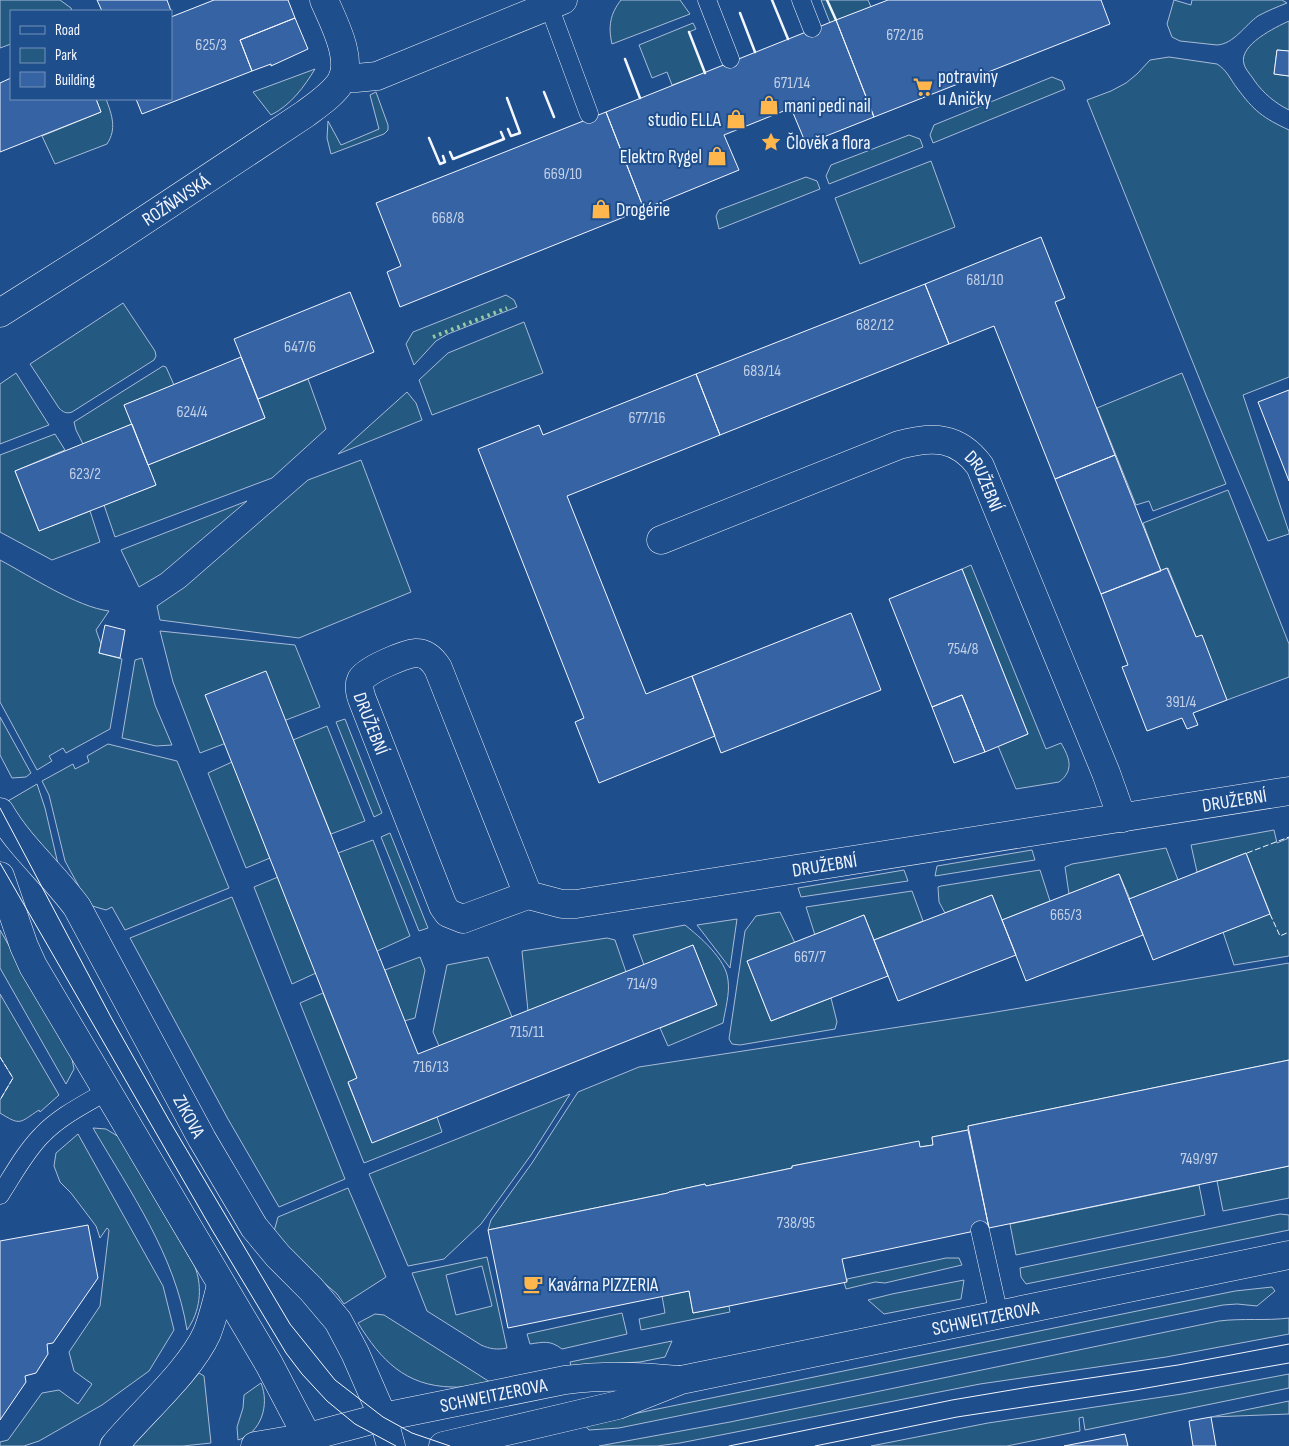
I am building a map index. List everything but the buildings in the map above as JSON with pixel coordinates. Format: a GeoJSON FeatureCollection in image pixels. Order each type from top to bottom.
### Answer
{"type":"FeatureCollection","features":[{"type":"Feature","properties":{"kind":"street"},"geometry":{"type":"LineString","coordinates":[[324,0],[341,43],[344,56],[343,78],[377,76],[556,3]]}},
{"type":"Feature","properties":{"kind":"street","name":"ROŽŇAVSKÁ"},"geometry":{"type":"LineString","coordinates":[[0,313],[98,251],[305,114],[333,91],[343,78]]}},
{"type":"Feature","properties":{"kind":"street","name":"DRUŽEBNÍ"},"geometry":{"type":"LineString","coordinates":[[661,540],[900,446],[920,440],[936,439],[951,442],[962,448],[972,455],[980,466],[1102,764],[1122,818]]}},
{"type":"Feature","properties":{"kind":"street","name":"DRUŽEBNÍ"},"geometry":{"type":"LineString","coordinates":[[528,896],[438,668],[426,655],[417,653],[367,673],[361,679],[359,689],[362,699],[443,906],[455,918],[463,919],[528,896],[562,904],[576,904],[1289,791]]}},
{"type":"Feature","properties":{"kind":"street","name":"ZIKOVA"},"geometry":{"type":"LineString","coordinates":[[0,812],[28,850],[56,880],[77,907],[202,1139],[254,1227],[338,1321],[355,1353],[383,1417],[391,1446]]}},
{"type":"Feature","properties":{"kind":"street"},"geometry":{"type":"LineString","coordinates":[[0,876],[24,946],[33,966],[269,1364],[310,1441]]}},
{"type":"Feature","properties":{"kind":"street","name":"SCHWEITZEROVA"},"geometry":{"type":"LineString","coordinates":[[443,1446],[472,1442],[618,1405],[682,1380],[1289,1255]]}},
{"type":"Feature","properties":{"kind":"street"},"geometry":{"type":"LineString","coordinates":[[114,1446],[178,1376],[192,1356],[206,1334],[221,1285]]}},
{"type":"Feature","properties":{"kind":"street","name":"SCHWEITZEROVA"},"geometry":{"type":"LineString","coordinates":[[255,1446],[310,1441],[383,1417],[583,1377],[639,1376],[682,1380]]}},
{"type":"Feature","properties":{"kind":"lane"},"geometry":{"type":"LineString","coordinates":[[707,0],[730,59]]}},
{"type":"Feature","properties":{"kind":"lane"},"geometry":{"type":"LineString","coordinates":[[801,0],[812,28]]}},
{"type":"Feature","properties":{"kind":"lane"},"geometry":{"type":"LineString","coordinates":[[556,3],[589,114]]}},
{"type":"Feature","properties":{"kind":"lane"},"geometry":{"type":"LineString","coordinates":[[0,1195],[42,1134],[75,1110],[107,1091]]}},
{"type":"Feature","properties":{"kind":"lane"},"geometry":{"type":"LineString","coordinates":[[980,1230],[999,1315]]}},
{"type":"Feature","properties":{"kind":"green space"},"geometry":{"type":"Polygon","coordinates":[[[0,0],[60,0],[71,8],[72,10],[10,10],[10,44],[0,48],[0,0]]]}},
{"type":"Feature","properties":{"kind":"green space"},"geometry":{"type":"Polygon","coordinates":[[[621,0],[680,0],[690,14],[612,44],[611,21],[614,10],[621,0]]]}},
{"type":"Feature","properties":{"kind":"green space"},"geometry":{"type":"Polygon","coordinates":[[[821,0],[868,0],[871,7],[830,23],[821,0]]]}},
{"type":"Feature","properties":{"kind":"green space"},"geometry":{"type":"Polygon","coordinates":[[[1174,0],[1191,5],[1192,0],[1282,0],[1287,3],[1258,16],[1234,38],[1217,45],[1180,41],[1172,37],[1167,24],[1174,0]]]}},
{"type":"Feature","properties":{"kind":"green space"},"geometry":{"type":"Polygon","coordinates":[[[1289,21],[1289,51],[1277,50],[1274,74],[1289,76],[1289,110],[1274,101],[1261,89],[1246,68],[1244,57],[1247,50],[1259,38],[1289,21]]]}},
{"type":"Feature","properties":{"kind":"green space"},"geometry":{"type":"Polygon","coordinates":[[[693,23],[696,29],[689,32],[705,73],[672,85],[667,72],[652,78],[639,45],[693,23]]]}},
{"type":"Feature","properties":{"kind":"green space"},"geometry":{"type":"Polygon","coordinates":[[[1169,57],[1217,64],[1226,72],[1254,108],[1272,122],[1289,130],[1289,377],[1243,395],[1289,532],[1289,534],[1268,541],[1206,395],[1087,100],[1126,83],[1150,60],[1169,57]]]}},
{"type":"Feature","properties":{"kind":"green space"},"geometry":{"type":"Polygon","coordinates":[[[315,69],[296,95],[285,106],[271,115],[253,92],[315,69]]]}},
{"type":"Feature","properties":{"kind":"green space"},"geometry":{"type":"Polygon","coordinates":[[[1052,77],[1062,81],[1065,89],[933,143],[930,135],[934,125],[1052,77]]]}},
{"type":"Feature","properties":{"kind":"green space"},"geometry":{"type":"Polygon","coordinates":[[[376,92],[388,125],[388,130],[384,134],[331,154],[327,138],[328,121],[341,145],[379,129],[370,95],[376,92]]]}},
{"type":"Feature","properties":{"kind":"green space"},"geometry":{"type":"Polygon","coordinates":[[[96,100],[106,100],[112,116],[113,127],[107,144],[55,164],[42,136],[101,112],[96,100]]]}},
{"type":"Feature","properties":{"kind":"green space"},"geometry":{"type":"Polygon","coordinates":[[[909,135],[920,139],[923,147],[829,184],[826,176],[831,165],[909,135]]]}},
{"type":"Feature","properties":{"kind":"green space"},"geometry":{"type":"Polygon","coordinates":[[[931,161],[955,227],[860,264],[835,198],[931,161]]]}},
{"type":"Feature","properties":{"kind":"green space"},"geometry":{"type":"Polygon","coordinates":[[[806,177],[817,181],[820,189],[719,229],[716,216],[719,210],[806,177]]]}},
{"type":"Feature","properties":{"kind":"green space"},"geometry":{"type":"Polygon","coordinates":[[[506,295],[514,300],[517,307],[448,334],[436,341],[414,365],[406,344],[413,332],[506,295]]]}},
{"type":"Feature","properties":{"kind":"green space"},"geometry":{"type":"Polygon","coordinates":[[[123,303],[155,351],[156,356],[154,360],[72,412],[63,412],[30,364],[123,303]]]}},
{"type":"Feature","properties":{"kind":"green space"},"geometry":{"type":"Polygon","coordinates":[[[524,322],[543,373],[432,415],[419,380],[448,353],[524,322]]]}},
{"type":"Feature","properties":{"kind":"green space"},"geometry":{"type":"Polygon","coordinates":[[[163,366],[166,367],[174,385],[124,405],[132,424],[83,444],[74,422],[163,366]]]}},
{"type":"Feature","properties":{"kind":"green space"},"geometry":{"type":"Polygon","coordinates":[[[16,373],[49,425],[0,444],[0,384],[16,373]]]}},
{"type":"Feature","properties":{"kind":"green space"},"geometry":{"type":"Polygon","coordinates":[[[1182,373],[1226,484],[1153,511],[1149,501],[1136,505],[1097,408],[1182,373]]]}},
{"type":"Feature","properties":{"kind":"green space"},"geometry":{"type":"Polygon","coordinates":[[[308,379],[326,429],[272,478],[115,537],[104,505],[156,485],[148,465],[265,418],[258,399],[308,379]]]}},
{"type":"Feature","properties":{"kind":"green space"},"geometry":{"type":"Polygon","coordinates":[[[407,392],[416,403],[422,420],[338,454],[407,392]]]}},
{"type":"Feature","properties":{"kind":"green space"},"geometry":{"type":"Polygon","coordinates":[[[55,434],[65,450],[15,471],[39,531],[90,511],[100,542],[52,560],[0,532],[0,455],[55,434]]]}},
{"type":"Feature","properties":{"kind":"green space"},"geometry":{"type":"Polygon","coordinates":[[[361,460],[411,592],[299,638],[160,620],[157,606],[185,587],[308,480],[361,460]]]}},
{"type":"Feature","properties":{"kind":"green space"},"geometry":{"type":"Polygon","coordinates":[[[1228,490],[1289,644],[1289,677],[1227,700],[1196,637],[1168,568],[1161,571],[1143,523],[1228,490]]]}},
{"type":"Feature","properties":{"kind":"green space"},"geometry":{"type":"Polygon","coordinates":[[[247,501],[161,574],[139,587],[121,550],[247,501]]]}},
{"type":"Feature","properties":{"kind":"green space"},"geometry":{"type":"Polygon","coordinates":[[[0,560],[68,597],[83,604],[109,611],[96,630],[101,644],[99,653],[122,659],[110,729],[66,753],[63,748],[49,756],[52,761],[37,770],[0,702],[0,560]]]}},
{"type":"Feature","properties":{"kind":"green space"},"geometry":{"type":"Polygon","coordinates":[[[971,565],[1046,749],[1061,743],[1066,753],[1069,768],[1059,782],[1016,789],[998,746],[1028,734],[962,569],[971,565]]]}},
{"type":"Feature","properties":{"kind":"green space"},"geometry":{"type":"Polygon","coordinates":[[[160,631],[295,645],[320,707],[200,753],[173,682],[160,631]]]}},
{"type":"Feature","properties":{"kind":"green space"},"geometry":{"type":"Polygon","coordinates":[[[142,658],[155,705],[172,745],[156,746],[122,738],[135,660],[142,658]]]}},
{"type":"Feature","properties":{"kind":"green space"},"geometry":{"type":"Polygon","coordinates":[[[0,717],[31,773],[26,777],[12,778],[0,755],[0,717]]]}},
{"type":"Feature","properties":{"kind":"green space"},"geometry":{"type":"Polygon","coordinates":[[[345,719],[382,813],[374,817],[336,722],[345,719]]]}},
{"type":"Feature","properties":{"kind":"green space"},"geometry":{"type":"Polygon","coordinates":[[[327,726],[365,821],[331,834],[293,740],[327,726]]]}},
{"type":"Feature","properties":{"kind":"green space"},"geometry":{"type":"Polygon","coordinates":[[[108,744],[177,761],[229,888],[125,930],[112,907],[106,910],[89,905],[65,861],[49,795],[42,781],[73,764],[75,769],[89,762],[87,756],[108,744]]]}},
{"type":"Feature","properties":{"kind":"green space"},"geometry":{"type":"Polygon","coordinates":[[[232,762],[270,858],[246,868],[208,773],[232,762]]]}},
{"type":"Feature","properties":{"kind":"green space"},"geometry":{"type":"Polygon","coordinates":[[[37,784],[45,808],[58,864],[19,818],[8,801],[37,784]]]}},
{"type":"Feature","properties":{"kind":"green space"},"geometry":{"type":"Polygon","coordinates":[[[1274,830],[1277,843],[1289,838],[1289,956],[1234,965],[1223,932],[1270,913],[1246,853],[1197,872],[1191,845],[1274,830]]]}},
{"type":"Feature","properties":{"kind":"green space"},"geometry":{"type":"Polygon","coordinates":[[[390,833],[428,928],[419,931],[381,837],[390,833]]]}},
{"type":"Feature","properties":{"kind":"green space"},"geometry":{"type":"Polygon","coordinates":[[[373,840],[410,936],[377,951],[338,853],[373,840]]]}},
{"type":"Feature","properties":{"kind":"green space"},"geometry":{"type":"Polygon","coordinates":[[[1166,848],[1178,880],[1130,899],[1119,874],[1069,894],[1065,867],[1072,864],[1166,848]]]}},
{"type":"Feature","properties":{"kind":"green space"},"geometry":{"type":"Polygon","coordinates":[[[1032,850],[1035,860],[935,876],[937,866],[1032,850]]]}},
{"type":"Feature","properties":{"kind":"green space"},"geometry":{"type":"Polygon","coordinates":[[[904,870],[908,881],[801,897],[798,888],[904,870]]]}},
{"type":"Feature","properties":{"kind":"green space"},"geometry":{"type":"Polygon","coordinates":[[[1040,870],[1050,901],[1002,920],[992,895],[945,913],[939,902],[938,887],[941,886],[1040,870]]]}},
{"type":"Feature","properties":{"kind":"green space"},"geometry":{"type":"Polygon","coordinates":[[[278,877],[316,973],[292,984],[254,887],[278,877]]]}},
{"type":"Feature","properties":{"kind":"green space"},"geometry":{"type":"Polygon","coordinates":[[[912,891],[923,921],[874,940],[864,915],[815,935],[806,907],[912,891]]]}},
{"type":"Feature","properties":{"kind":"green space"},"geometry":{"type":"Polygon","coordinates":[[[232,897],[345,1179],[279,1207],[228,1119],[130,938],[232,897]]]}},
{"type":"Feature","properties":{"kind":"green space"},"geometry":{"type":"Polygon","coordinates":[[[780,912],[795,943],[747,961],[771,1021],[831,998],[837,1022],[835,1029],[740,1045],[732,1044],[729,1039],[745,931],[756,916],[780,912]]]}},
{"type":"Feature","properties":{"kind":"green space"},"geometry":{"type":"Polygon","coordinates":[[[737,919],[730,968],[697,925],[737,919]]]}},
{"type":"Feature","properties":{"kind":"green space"},"geometry":{"type":"Polygon","coordinates":[[[685,925],[711,949],[723,964],[728,980],[728,996],[723,1023],[668,1046],[660,1028],[717,1005],[693,945],[644,965],[633,935],[685,925]]]}},
{"type":"Feature","properties":{"kind":"green space"},"geometry":{"type":"Polygon","coordinates":[[[0,930],[71,1054],[74,1069],[66,1084],[0,968],[0,930]]]}},
{"type":"Feature","properties":{"kind":"green space"},"geometry":{"type":"Polygon","coordinates":[[[607,938],[615,940],[626,972],[528,1011],[522,951],[607,938]]]}},
{"type":"Feature","properties":{"kind":"green space"},"geometry":{"type":"Polygon","coordinates":[[[420,957],[425,970],[415,1018],[404,1021],[385,970],[420,957]]]}},
{"type":"Feature","properties":{"kind":"green space"},"geometry":{"type":"Polygon","coordinates":[[[488,957],[512,1017],[439,1046],[433,1032],[447,965],[488,957]]]}},
{"type":"Feature","properties":{"kind":"green space"},"geometry":{"type":"Polygon","coordinates":[[[1289,963],[1289,1060],[968,1126],[968,1130],[932,1137],[933,1145],[792,1166],[792,1168],[706,1186],[705,1184],[488,1230],[491,1220],[532,1163],[578,1092],[639,1067],[990,1013],[1289,963]]]}},
{"type":"Feature","properties":{"kind":"green space"},"geometry":{"type":"Polygon","coordinates":[[[323,993],[357,1078],[348,1083],[372,1142],[437,1117],[442,1132],[364,1163],[300,1003],[323,993]]]}},
{"type":"Feature","properties":{"kind":"green space"},"geometry":{"type":"Polygon","coordinates":[[[0,994],[59,1095],[40,1112],[39,1110],[20,1121],[12,1120],[0,1113],[0,1100],[13,1078],[0,1057],[0,994]]]}},
{"type":"Feature","properties":{"kind":"green space"},"geometry":{"type":"Polygon","coordinates":[[[570,1094],[531,1155],[481,1224],[444,1259],[408,1266],[369,1174],[570,1094]]]}},
{"type":"Feature","properties":{"kind":"green space"},"geometry":{"type":"Polygon","coordinates":[[[93,1128],[106,1129],[119,1137],[195,1267],[199,1283],[199,1300],[195,1316],[187,1330],[173,1276],[162,1250],[150,1225],[93,1128]]]}},
{"type":"Feature","properties":{"kind":"green space"},"geometry":{"type":"Polygon","coordinates":[[[78,1134],[163,1286],[174,1330],[149,1371],[102,1405],[39,1441],[24,1446],[0,1446],[0,1442],[8,1440],[42,1393],[59,1390],[78,1404],[92,1384],[74,1371],[69,1352],[100,1306],[109,1230],[107,1228],[100,1238],[96,1226],[71,1193],[60,1182],[54,1166],[56,1153],[78,1134]]]}},
{"type":"Feature","properties":{"kind":"green space"},"geometry":{"type":"Polygon","coordinates":[[[1289,1166],[1289,1198],[1223,1211],[1217,1181],[1289,1166]]]}},
{"type":"Feature","properties":{"kind":"green space"},"geometry":{"type":"Polygon","coordinates":[[[1199,1185],[1205,1215],[1016,1255],[1010,1224],[1199,1185]]]}},
{"type":"Feature","properties":{"kind":"green space"},"geometry":{"type":"Polygon","coordinates":[[[348,1188],[386,1277],[344,1304],[337,1294],[301,1263],[273,1235],[278,1217],[348,1188]]]}},
{"type":"Feature","properties":{"kind":"green space"},"geometry":{"type":"Polygon","coordinates":[[[1280,1214],[1289,1215],[1289,1230],[1026,1284],[1021,1277],[1020,1268],[1280,1214]]]}},
{"type":"Feature","properties":{"kind":"green space"},"geometry":{"type":"Polygon","coordinates":[[[487,1257],[507,1348],[494,1349],[481,1345],[427,1311],[412,1273],[487,1257]],[[482,1266],[446,1275],[456,1315],[492,1306],[482,1266]]]}},
{"type":"Feature","properties":{"kind":"green space"},"geometry":{"type":"Polygon","coordinates":[[[946,1258],[959,1258],[962,1265],[885,1283],[875,1282],[846,1289],[844,1282],[847,1279],[946,1258]]]}},
{"type":"Feature","properties":{"kind":"green space"},"geometry":{"type":"Polygon","coordinates":[[[964,1280],[961,1299],[884,1314],[868,1300],[892,1294],[964,1280]]]}},
{"type":"Feature","properties":{"kind":"green space"},"geometry":{"type":"Polygon","coordinates":[[[1272,1287],[1275,1291],[1257,1306],[1223,1305],[619,1428],[589,1430],[584,1424],[1235,1291],[1272,1287]]]}},
{"type":"Feature","properties":{"kind":"green space"},"geometry":{"type":"Polygon","coordinates":[[[689,1291],[693,1313],[729,1306],[730,1312],[641,1330],[639,1319],[665,1313],[662,1296],[689,1291]]]}},
{"type":"Feature","properties":{"kind":"green space"},"geometry":{"type":"Polygon","coordinates":[[[622,1313],[627,1334],[562,1349],[547,1342],[530,1344],[527,1334],[622,1313]]]}},
{"type":"Feature","properties":{"kind":"green space"},"geometry":{"type":"Polygon","coordinates":[[[375,1314],[384,1315],[490,1382],[452,1387],[421,1382],[408,1376],[385,1359],[358,1323],[375,1314]]]}},
{"type":"Feature","properties":{"kind":"green space"},"geometry":{"type":"Polygon","coordinates":[[[1289,1318],[1289,1334],[1166,1357],[980,1384],[680,1443],[657,1446],[599,1446],[730,1422],[1219,1321],[1289,1318]]]}},
{"type":"Feature","properties":{"kind":"green space"},"geometry":{"type":"Polygon","coordinates":[[[672,1341],[665,1357],[640,1362],[571,1366],[570,1362],[672,1341]]]}},
{"type":"Feature","properties":{"kind":"green space"},"geometry":{"type":"Polygon","coordinates":[[[199,1373],[204,1376],[211,1443],[183,1446],[133,1446],[133,1445],[199,1373]]]}},
{"type":"Feature","properties":{"kind":"green space"},"geometry":{"type":"Polygon","coordinates":[[[1289,1374],[1289,1388],[1085,1430],[1083,1417],[1079,1418],[1080,1431],[1007,1446],[871,1446],[988,1423],[1182,1394],[1289,1374]]]}},
{"type":"Feature","properties":{"kind":"green space"},"geometry":{"type":"Polygon","coordinates":[[[261,1383],[264,1391],[262,1417],[253,1431],[238,1440],[237,1427],[243,1408],[244,1395],[261,1383]]]}},
{"type":"Feature","properties":{"kind":"green space"},"geometry":{"type":"Polygon","coordinates":[[[1289,1401],[1289,1414],[1211,1417],[1289,1401]]]}},
{"type":"Feature","properties":{"kind":"tram line"},"geometry":{"type":"LineString","coordinates":[[0,808],[112,1019],[169,1120],[290,1324],[335,1380],[383,1417],[412,1433],[450,1446]]}},
{"type":"Feature","properties":{"kind":"tram line"},"geometry":{"type":"LineString","coordinates":[[0,863],[212,1230],[286,1353],[327,1401],[355,1424],[396,1446]]}},
{"type":"Feature","properties":{"kind":"tram line"},"geometry":{"type":"LineString","coordinates":[[729,1446],[952,1400],[1178,1365],[1289,1344]]}},
{"type":"Feature","properties":{"kind":"tram line"},"geometry":{"type":"LineString","coordinates":[[815,1446],[957,1417],[1135,1390],[1289,1363]]}},
{"type":"Feature","properties":{"kind":"hedge"},"geometry":{"type":"LineString","coordinates":[[433,337],[507,308]]}},
{"type":"Feature","properties":{"kind":"fence"},"geometry":{"type":"LineString","coordinates":[[1247,853],[1289,837]]}},
{"type":"Feature","properties":{"kind":"fence"},"geometry":{"type":"LineString","coordinates":[[1270,914],[1280,936],[1289,932]]}},
{"type":"Feature","properties":{"kind":"fence"},"geometry":{"type":"LineString","coordinates":[[0,1057],[13,1078],[0,1100]]}},
{"type":"Feature","properties":{"kind":"wall"},"geometry":{"type":"LineString","coordinates":[[772,0],[788,39]]}},
{"type":"Feature","properties":{"kind":"wall"},"geometry":{"type":"LineString","coordinates":[[827,0],[836,20]]}},
{"type":"Feature","properties":{"kind":"wall"},"geometry":{"type":"LineString","coordinates":[[740,13],[755,52]]}},
{"type":"Feature","properties":{"kind":"wall"},"geometry":{"type":"LineString","coordinates":[[689,32],[705,73]]}},
{"type":"Feature","properties":{"kind":"wall"},"geometry":{"type":"LineString","coordinates":[[625,59],[640,98]]}},
{"type":"Feature","properties":{"kind":"wall"},"geometry":{"type":"LineString","coordinates":[[544,92],[554,117]]}},
{"type":"Feature","properties":{"kind":"wall"},"geometry":{"type":"LineString","coordinates":[[507,98],[520,133],[511,136],[508,129]]}},
{"type":"Feature","properties":{"kind":"wall"},"geometry":{"type":"LineString","coordinates":[[450,152],[453,159],[504,139],[501,132]]}},
{"type":"Feature","properties":{"kind":"wall"},"geometry":{"type":"LineString","coordinates":[[429,138],[440,164],[445,162],[443,156]]}},
{"type":"Feature","properties":{"kind":"place","name":"potraviny u Aničky"},"geometry":{"type":"Point","coordinates":[923,87]}},
{"type":"Feature","properties":{"kind":"place","name":"mani pedi nail"},"geometry":{"type":"Point","coordinates":[769,105]}},
{"type":"Feature","properties":{"kind":"place","name":"studio ELLA"},"geometry":{"type":"Point","coordinates":[736,119]}},
{"type":"Feature","properties":{"kind":"place","name":"Člověk a flora"},"geometry":{"type":"Point","coordinates":[771,142]}},
{"type":"Feature","properties":{"kind":"place","name":"Elektro Rygel"},"geometry":{"type":"Point","coordinates":[717,156]}},
{"type":"Feature","properties":{"kind":"place","name":"Drogérie"},"geometry":{"type":"Point","coordinates":[601,209]}},
{"type":"Feature","properties":{"kind":"place","name":"Kavárna PIZZERIA"},"geometry":{"type":"Point","coordinates":[533,1284]}}]}
